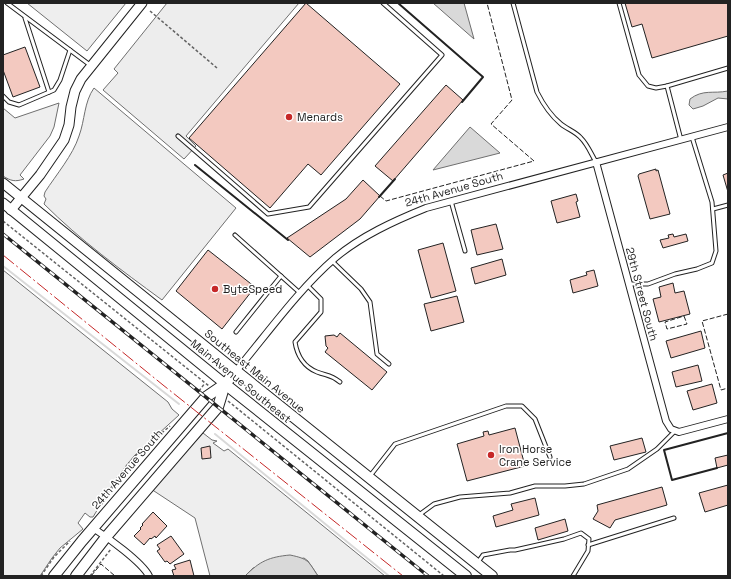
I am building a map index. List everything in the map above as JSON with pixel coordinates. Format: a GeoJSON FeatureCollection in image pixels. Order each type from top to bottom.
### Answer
{"type":"FeatureCollection","features":[{"type":"Feature","properties":{"kind":"main road"},"geometry":{"type":"LineString","coordinates":[[11,210],[40,175],[64,140],[69,125],[75,90],[81,79],[142,3]]}},
{"type":"Feature","properties":{"kind":"main road","name":"Southeast Main Avenue"},"geometry":{"type":"LineString","coordinates":[[3,183],[492,576]]}},
{"type":"Feature","properties":{"kind":"main road","name":"Main Avenue Southeast"},"geometry":{"type":"LineString","coordinates":[[3,203],[225,384],[466,576]]}},
{"type":"Feature","properties":{"kind":"main road","name":"24th Avenue South"},"geometry":{"type":"LineString","coordinates":[[54,576],[92,528],[206,397],[225,384],[236,371]]}},
{"type":"Feature","properties":{"kind":"main road","name":"24th Avenue South"},"geometry":{"type":"LineString","coordinates":[[76,576],[106,537],[218,407],[225,384]]}},
{"type":"Feature","properties":{"kind":"street","name":"24th Avenue South"},"geometry":{"type":"LineString","coordinates":[[236,371],[300,293],[332,260],[367,236],[399,219],[426,208],[451,201],[728,127]]}},
{"type":"Feature","properties":{"kind":"street","name":"29th Street South"},"geometry":{"type":"LineString","coordinates":[[596,162],[666,421],[673,430]]}},
{"type":"Feature","properties":{"kind":"street"},"geometry":{"type":"LineString","coordinates":[[673,430],[678,432],[728,419]]}},
{"type":"Feature","properties":{"kind":"street"},"geometry":{"type":"LineString","coordinates":[[92,528],[106,537],[138,563],[149,576]]}},
{"type":"Feature","properties":{"kind":"lane"},"geometry":{"type":"LineString","coordinates":[[7,3],[91,66]]}},
{"type":"Feature","properties":{"kind":"lane"},"geometry":{"type":"LineString","coordinates":[[178,136],[268,214],[309,207],[442,55],[383,3]]}},
{"type":"Feature","properties":{"kind":"lane"},"geometry":{"type":"LineString","coordinates":[[513,3],[537,92],[542,102],[549,113],[581,138],[587,145],[596,162]]}},
{"type":"Feature","properties":{"kind":"lane"},"geometry":{"type":"LineString","coordinates":[[619,3],[638,75],[648,86],[656,88],[667,86],[728,68]]}},
{"type":"Feature","properties":{"kind":"lane"},"geometry":{"type":"LineString","coordinates":[[24,16],[49,92]]}},
{"type":"Feature","properties":{"kind":"lane"},"geometry":{"type":"LineString","coordinates":[[3,96],[9,102],[19,104],[54,90],[60,80],[70,50]]}},
{"type":"Feature","properties":{"kind":"lane"},"geometry":{"type":"LineString","coordinates":[[667,86],[681,140]]}},
{"type":"Feature","properties":{"kind":"lane"},"geometry":{"type":"LineString","coordinates":[[629,284],[648,284],[712,263],[716,251],[712,202],[692,137]]}},
{"type":"Feature","properties":{"kind":"lane"},"geometry":{"type":"LineString","coordinates":[[451,201],[465,251]]}},
{"type":"Feature","properties":{"kind":"lane"},"geometry":{"type":"LineString","coordinates":[[713,209],[728,205]]}},
{"type":"Feature","properties":{"kind":"lane"},"geometry":{"type":"LineString","coordinates":[[235,235],[300,293]]}},
{"type":"Feature","properties":{"kind":"lane"},"geometry":{"type":"LineString","coordinates":[[332,260],[361,289],[370,302],[377,354],[389,364]]}},
{"type":"Feature","properties":{"kind":"lane"},"geometry":{"type":"LineString","coordinates":[[236,332],[281,276]]}},
{"type":"Feature","properties":{"kind":"lane"},"geometry":{"type":"LineString","coordinates":[[307,285],[321,300],[321,312],[295,342],[296,352],[302,361],[316,372],[333,376],[340,382]]}},
{"type":"Feature","properties":{"kind":"lane"},"geometry":{"type":"LineString","coordinates":[[369,478],[396,444],[506,406],[522,406],[535,419],[550,457]]}},
{"type":"Feature","properties":{"kind":"lane"},"geometry":{"type":"LineString","coordinates":[[417,516],[434,504],[460,497],[510,493],[536,486],[565,486],[584,484],[628,469],[658,449],[673,430]]}},
{"type":"Feature","properties":{"kind":"lane"},"geometry":{"type":"LineString","coordinates":[[588,545],[674,518]]}},
{"type":"Feature","properties":{"kind":"lane"},"geometry":{"type":"LineString","coordinates":[[476,564],[483,555],[515,550],[564,539],[581,533],[589,539],[588,551],[573,576]]}},
{"type":"Feature","properties":{"kind":"path"},"geometry":{"type":"LineString","coordinates":[[150,11],[217,68]]}},
{"type":"Feature","properties":{"kind":"path"},"geometry":{"type":"LineString","coordinates":[[199,392],[205,383]]}},
{"type":"Feature","properties":{"kind":"path"},"geometry":{"type":"LineString","coordinates":[[100,506],[127,465],[139,452],[172,424]]}},
{"type":"Feature","properties":{"kind":"path"},"geometry":{"type":"LineString","coordinates":[[41,576],[54,556],[71,541]]}},
{"type":"Feature","properties":{"kind":"path"},"geometry":{"type":"LineString","coordinates":[[90,576],[115,545]]}},
{"type":"Feature","properties":{"kind":"shaded area"},"geometry":{"type":"Polygon","coordinates":[[[27,3],[126,3],[87,51],[27,3]]]}},
{"type":"Feature","properties":{"kind":"shaded area"},"geometry":{"type":"Polygon","coordinates":[[[167,3],[299,3],[186,136],[196,146],[184,159],[103,90],[118,73],[114,69],[167,3]]]}},
{"type":"Feature","properties":{"kind":"shaded area"},"geometry":{"type":"Polygon","coordinates":[[[433,3],[464,3],[474,39],[433,3]]]}},
{"type":"Feature","properties":{"kind":"shaded area"},"geometry":{"type":"Polygon","coordinates":[[[94,88],[236,208],[162,300],[86,242],[44,204],[46,199],[44,196],[45,192],[69,158],[76,143],[81,130],[86,105],[94,88]]]}},
{"type":"Feature","properties":{"kind":"shaded area"},"geometry":{"type":"Polygon","coordinates":[[[728,91],[728,99],[718,98],[703,106],[693,109],[689,105],[690,99],[699,94],[728,91]]]}},
{"type":"Feature","properties":{"kind":"shaded area"},"geometry":{"type":"Polygon","coordinates":[[[59,103],[54,127],[50,136],[20,175],[24,179],[13,180],[3,176],[3,108],[15,118],[59,103]]]}},
{"type":"Feature","properties":{"kind":"shaded area"},"geometry":{"type":"Polygon","coordinates":[[[470,127],[500,153],[433,170],[470,127]]]}},
{"type":"Feature","properties":{"kind":"shaded area"},"geometry":{"type":"Polygon","coordinates":[[[3,270],[168,402],[172,409],[179,415],[134,456],[116,479],[93,517],[90,517],[85,513],[78,523],[83,529],[60,548],[40,576],[3,576],[3,270]]]}},
{"type":"Feature","properties":{"kind":"shaded area"},"geometry":{"type":"Polygon","coordinates":[[[203,433],[212,440],[217,441],[213,443],[224,451],[228,449],[385,576],[318,576],[308,561],[304,558],[253,568],[245,576],[210,576],[195,518],[151,489],[203,433]]]}},
{"type":"Feature","properties":{"kind":"shaded area"},"geometry":{"type":"Polygon","coordinates":[[[290,555],[305,559],[318,576],[245,576],[260,563],[276,557],[290,555]]]}},
{"type":"Feature","properties":{"kind":"building","name":"Menards"},"geometry":{"type":"Polygon","coordinates":[[[306,3],[400,84],[321,175],[308,164],[270,208],[189,138],[306,3]]]}},
{"type":"Feature","properties":{"kind":"building"},"geometry":{"type":"Polygon","coordinates":[[[625,3],[728,3],[728,36],[652,58],[642,24],[632,27],[625,3]]]}},
{"type":"Feature","properties":{"kind":"building"},"geometry":{"type":"Polygon","coordinates":[[[25,47],[40,87],[13,97],[3,70],[3,55],[25,47]]]}},
{"type":"Feature","properties":{"kind":"building"},"geometry":{"type":"Polygon","coordinates":[[[446,85],[463,100],[393,181],[375,166],[446,85]]]}},
{"type":"Feature","properties":{"kind":"building"},"geometry":{"type":"Polygon","coordinates":[[[656,169],[656,171],[658,170],[670,214],[650,219],[638,176],[639,174],[656,169]]]}},
{"type":"Feature","properties":{"kind":"building"},"geometry":{"type":"Polygon","coordinates":[[[728,173],[728,192],[723,175],[728,173]]]}},
{"type":"Feature","properties":{"kind":"building"},"geometry":{"type":"Polygon","coordinates":[[[363,180],[380,196],[360,219],[310,257],[287,238],[346,199],[363,180]]]}},
{"type":"Feature","properties":{"kind":"building"},"geometry":{"type":"Polygon","coordinates":[[[576,194],[578,201],[576,202],[580,217],[557,223],[551,201],[576,194]]]}},
{"type":"Feature","properties":{"kind":"building"},"geometry":{"type":"Polygon","coordinates":[[[496,224],[503,249],[477,255],[471,230],[496,224]]]}},
{"type":"Feature","properties":{"kind":"building"},"geometry":{"type":"Polygon","coordinates":[[[673,234],[674,237],[686,234],[688,241],[663,248],[660,240],[669,238],[668,235],[673,234]]]}},
{"type":"Feature","properties":{"kind":"building"},"geometry":{"type":"Polygon","coordinates":[[[443,243],[456,291],[431,298],[418,250],[443,243]]]}},
{"type":"Feature","properties":{"kind":"building","name":"ByteSpeed"},"geometry":{"type":"Polygon","coordinates":[[[208,250],[255,287],[222,329],[176,291],[208,250]]]}},
{"type":"Feature","properties":{"kind":"building"},"geometry":{"type":"Polygon","coordinates":[[[502,259],[506,275],[475,284],[471,268],[502,259]]]}},
{"type":"Feature","properties":{"kind":"building"},"geometry":{"type":"Polygon","coordinates":[[[594,270],[598,286],[573,293],[570,280],[587,275],[586,272],[594,270]]]}},
{"type":"Feature","properties":{"kind":"building"},"geometry":{"type":"Polygon","coordinates":[[[673,283],[675,293],[684,291],[690,314],[659,322],[653,299],[661,297],[659,287],[673,283]]]}},
{"type":"Feature","properties":{"kind":"building"},"geometry":{"type":"Polygon","coordinates":[[[457,296],[464,322],[431,331],[424,304],[457,296]]]}},
{"type":"Feature","properties":{"kind":"building"},"geometry":{"type":"Polygon","coordinates":[[[701,331],[705,348],[671,358],[666,341],[701,331]]]}},
{"type":"Feature","properties":{"kind":"building"},"geometry":{"type":"Polygon","coordinates":[[[340,333],[387,372],[372,390],[325,352],[328,348],[326,346],[325,336],[334,335],[337,337],[340,333]]]}},
{"type":"Feature","properties":{"kind":"building"},"geometry":{"type":"Polygon","coordinates":[[[698,365],[702,381],[676,387],[672,372],[698,365]]]}},
{"type":"Feature","properties":{"kind":"building"},"geometry":{"type":"Polygon","coordinates":[[[712,384],[717,403],[693,410],[687,391],[712,384]]]}},
{"type":"Feature","properties":{"kind":"building","name":"Iron Horse Crane Service"},"geometry":{"type":"Polygon","coordinates":[[[515,428],[525,466],[467,481],[457,444],[484,436],[483,432],[488,431],[489,435],[515,428]]]}},
{"type":"Feature","properties":{"kind":"building"},"geometry":{"type":"Polygon","coordinates":[[[642,438],[646,452],[614,460],[610,446],[642,438]]]}},
{"type":"Feature","properties":{"kind":"building"},"geometry":{"type":"Polygon","coordinates":[[[210,446],[211,458],[202,459],[201,448],[210,446]]]}},
{"type":"Feature","properties":{"kind":"building"},"geometry":{"type":"Polygon","coordinates":[[[728,455],[728,465],[717,468],[715,458],[728,455]]]}},
{"type":"Feature","properties":{"kind":"building"},"geometry":{"type":"Polygon","coordinates":[[[728,485],[728,505],[705,512],[699,493],[728,485]]]}},
{"type":"Feature","properties":{"kind":"building"},"geometry":{"type":"Polygon","coordinates":[[[662,487],[667,505],[615,520],[610,528],[593,519],[598,511],[597,505],[662,487]]]}},
{"type":"Feature","properties":{"kind":"building"},"geometry":{"type":"Polygon","coordinates":[[[535,498],[539,515],[496,527],[493,516],[513,510],[511,504],[535,498]]]}},
{"type":"Feature","properties":{"kind":"building"},"geometry":{"type":"Polygon","coordinates":[[[153,512],[167,526],[156,538],[155,536],[151,539],[150,538],[144,545],[134,536],[153,512]]]}},
{"type":"Feature","properties":{"kind":"building"},"geometry":{"type":"Polygon","coordinates":[[[565,519],[568,531],[538,540],[535,528],[565,519]]]}},
{"type":"Feature","properties":{"kind":"building"},"geometry":{"type":"Polygon","coordinates":[[[171,536],[184,554],[170,564],[167,561],[165,562],[157,551],[160,549],[157,545],[171,536]]]}},
{"type":"Feature","properties":{"kind":"building"},"geometry":{"type":"Polygon","coordinates":[[[190,560],[194,576],[174,576],[172,570],[176,569],[174,565],[190,560]]]}},
{"type":"Feature","properties":{"kind":"waterway"},"geometry":{"type":"LineString","coordinates":[[3,266],[179,404]]}},
{"type":"Feature","properties":{"kind":"waterway"},"geometry":{"type":"LineString","coordinates":[[215,434],[389,576]]}},
{"type":"Feature","properties":{"kind":"railway"},"geometry":{"type":"LineString","coordinates":[[3,234],[428,576]]}},
{"type":"Feature","properties":{"kind":"fence"},"geometry":{"type":"LineString","coordinates":[[380,196],[386,201],[534,161],[491,124],[512,100],[487,3]]}},
{"type":"Feature","properties":{"kind":"fence"},"geometry":{"type":"LineString","coordinates":[[728,314],[702,321],[721,390],[728,388]]}},
{"type":"Feature","properties":{"kind":"fence"},"geometry":{"type":"LineString","coordinates":[[684,316],[687,324],[667,329],[665,322],[684,316]]}},
{"type":"Feature","properties":{"kind":"fence"},"geometry":{"type":"LineString","coordinates":[[91,576],[101,564],[115,576]]}},
{"type":"Feature","properties":{"kind":"wall"},"geometry":{"type":"LineString","coordinates":[[398,3],[483,77],[462,102]]}},
{"type":"Feature","properties":{"kind":"wall"},"geometry":{"type":"LineString","coordinates":[[195,165],[288,240]]}},
{"type":"Feature","properties":{"kind":"wall"},"geometry":{"type":"LineString","coordinates":[[379,197],[395,179]]}},
{"type":"Feature","properties":{"kind":"wall"},"geometry":{"type":"LineString","coordinates":[[717,468],[672,480],[664,450],[728,433]]}},
{"type":"Feature","properties":{"kind":"power"},"geometry":{"type":"LineString","coordinates":[[3,255],[163,385],[403,576]]}},
{"type":"Feature","properties":{"kind":"place","name":"Menards"},"geometry":{"type":"Point","coordinates":[289,117]}},
{"type":"Feature","properties":{"kind":"place","name":"ByteSpeed"},"geometry":{"type":"Point","coordinates":[215,289]}},
{"type":"Feature","properties":{"kind":"place","name":"Iron Horse Crane Service"},"geometry":{"type":"Point","coordinates":[491,455]}}]}
